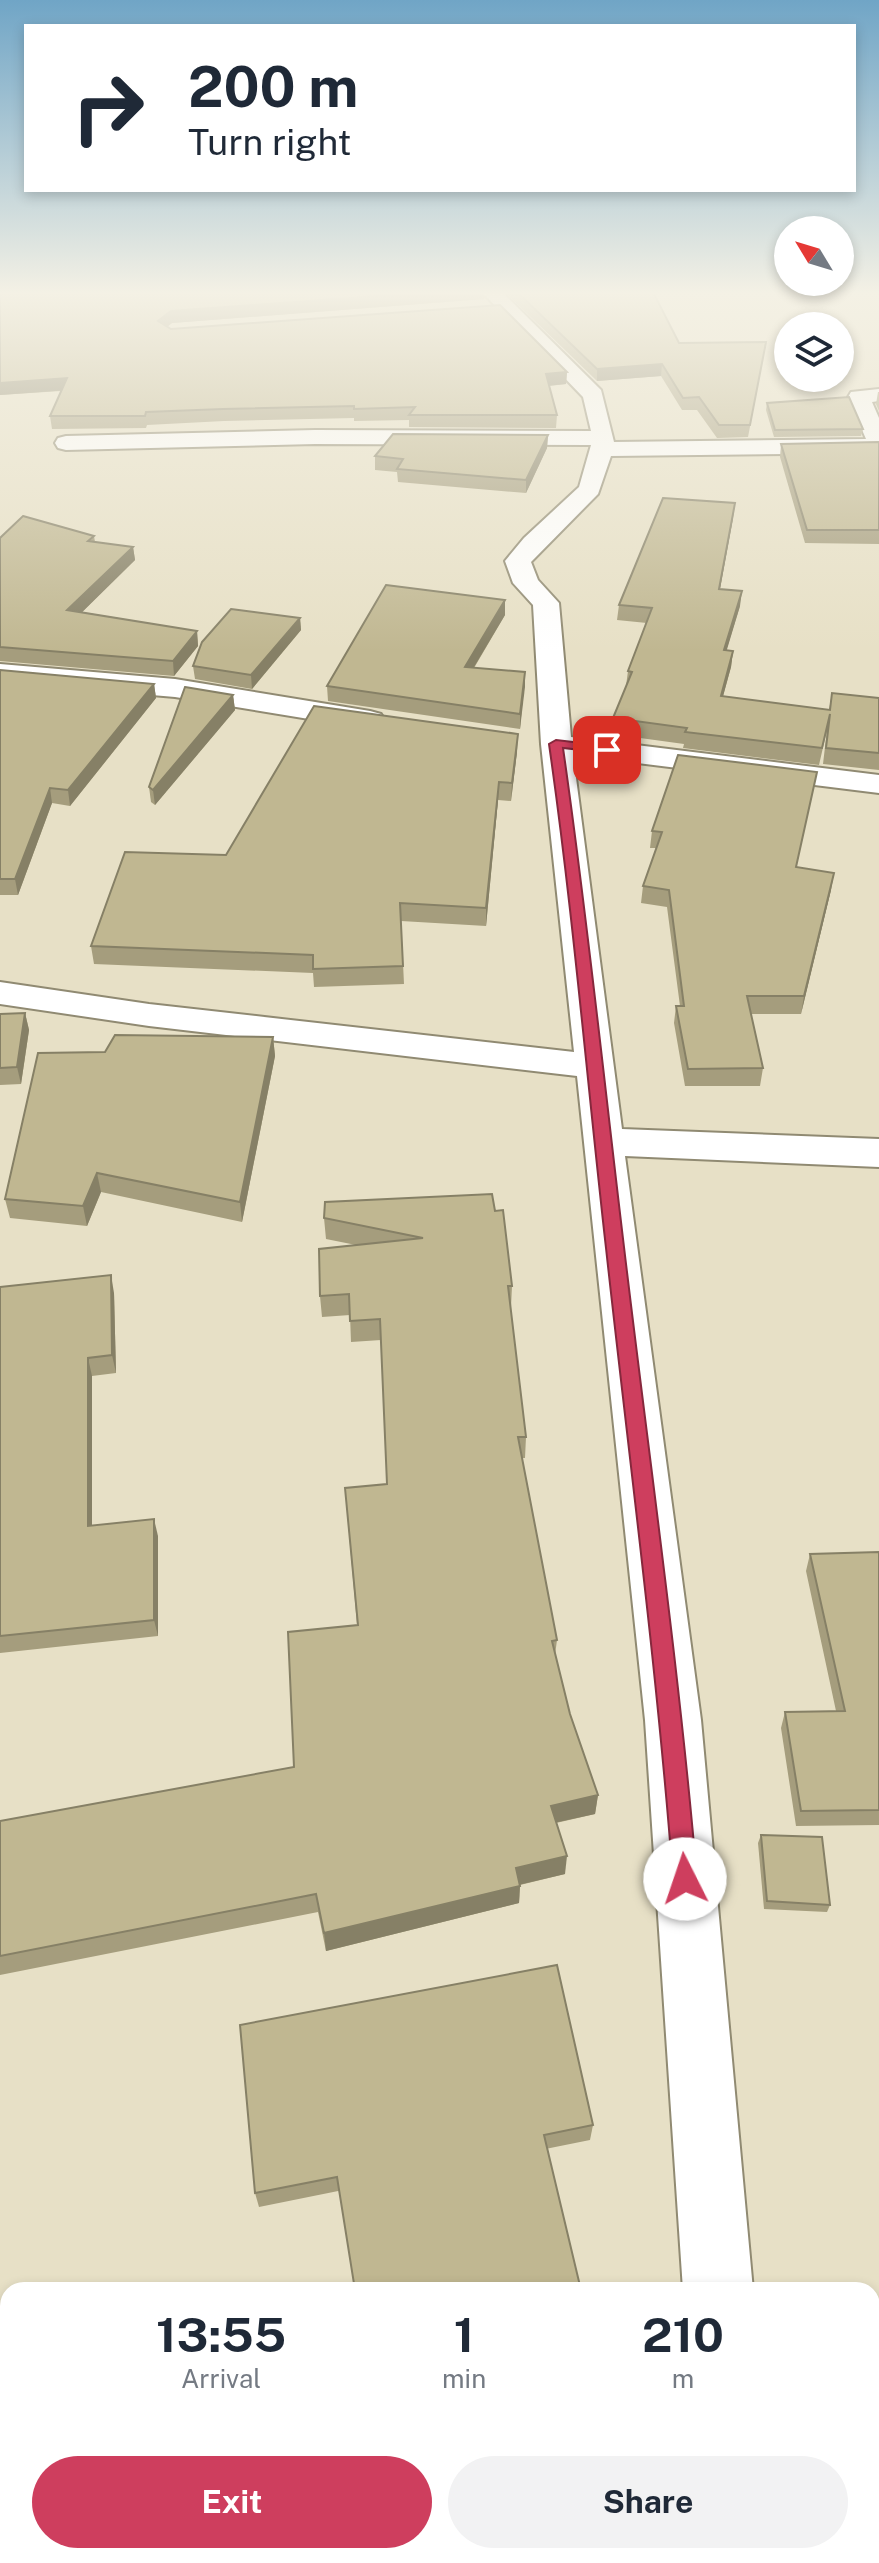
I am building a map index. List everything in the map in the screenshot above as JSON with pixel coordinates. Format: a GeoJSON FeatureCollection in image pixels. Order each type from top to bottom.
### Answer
{"type":"FeatureCollection","features":[{"type":"Feature","properties":{"kind":"street"},"geometry":{"type":"LineString","coordinates":[[597,412],[604,444],[590,489],[518,561],[526,583],[546,603],[556,744],[673,1720],[717,2282]]}},
{"type":"Feature","properties":{"kind":"street"},"geometry":{"type":"LineString","coordinates":[[66,443],[315,437],[604,444],[879,445],[863,412]]}},
{"type":"Feature","properties":{"kind":"street"},"geometry":{"type":"LineString","coordinates":[[0,673],[175,688],[396,724]]}},
{"type":"Feature","properties":{"kind":"street"},"geometry":{"type":"LineString","coordinates":[[556,744],[879,784]]}},
{"type":"Feature","properties":{"kind":"street"},"geometry":{"type":"LineString","coordinates":[[0,993],[149,1015],[595,1066]]}},
{"type":"Feature","properties":{"kind":"street"},"geometry":{"type":"LineString","coordinates":[[603,1142],[879,1153]]}},
{"type":"Feature","properties":{"kind":"building"},"geometry":{"type":"Polygon","coordinates":[[[52,412],[156,412],[146,412],[145,416],[50,416],[52,412]]]}},
{"type":"Feature","properties":{"kind":"building"},"geometry":{"type":"Polygon","coordinates":[[[412,412],[556,412],[557,415],[409,415],[412,412]]]}},
{"type":"Feature","properties":{"kind":"building"},"geometry":{"type":"Polygon","coordinates":[[[709,412],[753,412],[750,425],[719,425],[709,412]]]}},
{"type":"Feature","properties":{"kind":"building"},"geometry":{"type":"Polygon","coordinates":[[[770,412],[855,412],[863,429],[775,430],[770,412]]]}},
{"type":"Feature","properties":{"kind":"building"},"geometry":{"type":"Polygon","coordinates":[[[393,434],[548,435],[526,480],[397,469],[403,459],[375,456],[393,434]]]}},
{"type":"Feature","properties":{"kind":"building"},"geometry":{"type":"Polygon","coordinates":[[[879,442],[879,530],[807,530],[781,444],[879,442]]]}},
{"type":"Feature","properties":{"kind":"building"},"geometry":{"type":"Polygon","coordinates":[[[663,498],[735,503],[719,589],[742,591],[724,650],[733,651],[721,696],[830,710],[832,693],[879,698],[879,753],[826,748],[830,714],[822,748],[685,732],[687,728],[613,718],[632,672],[628,671],[652,608],[619,605],[663,498]]]}},
{"type":"Feature","properties":{"kind":"building"},"geometry":{"type":"Polygon","coordinates":[[[23,516],[94,536],[88,541],[133,547],[67,610],[197,631],[173,661],[0,647],[0,538],[23,516]]]}},
{"type":"Feature","properties":{"kind":"building"},"geometry":{"type":"Polygon","coordinates":[[[386,585],[505,600],[465,667],[525,672],[520,714],[327,686],[386,585]]]}},
{"type":"Feature","properties":{"kind":"building"},"geometry":{"type":"Polygon","coordinates":[[[231,609],[300,618],[251,675],[193,666],[202,642],[231,609]]]}},
{"type":"Feature","properties":{"kind":"building"},"geometry":{"type":"Polygon","coordinates":[[[0,670],[154,684],[68,790],[50,788],[15,879],[0,879],[0,670]]]}},
{"type":"Feature","properties":{"kind":"building"},"geometry":{"type":"Polygon","coordinates":[[[185,687],[233,695],[153,790],[149,787],[185,687]]]}},
{"type":"Feature","properties":{"kind":"building"},"geometry":{"type":"Polygon","coordinates":[[[314,706],[518,734],[512,783],[499,782],[486,908],[400,903],[403,966],[313,969],[313,955],[91,946],[125,852],[226,855],[314,706]]]}},
{"type":"Feature","properties":{"kind":"building"},"geometry":{"type":"Polygon","coordinates":[[[678,755],[817,772],[796,867],[834,873],[804,996],[747,996],[763,1068],[688,1069],[676,1006],[684,1006],[669,890],[643,886],[662,832],[652,831],[678,755]]]}},
{"type":"Feature","properties":{"kind":"building"},"geometry":{"type":"Polygon","coordinates":[[[25,1013],[17,1067],[0,1068],[0,1014],[25,1013]]]}},
{"type":"Feature","properties":{"kind":"building"},"geometry":{"type":"Polygon","coordinates":[[[115,1035],[273,1037],[240,1202],[97,1173],[83,1206],[5,1199],[38,1053],[105,1052],[115,1035]]]}},
{"type":"Feature","properties":{"kind":"building"},"geometry":{"type":"Polygon","coordinates":[[[492,1194],[495,1211],[503,1210],[512,1286],[508,1286],[526,1437],[518,1437],[557,1640],[552,1641],[570,1714],[598,1795],[551,1806],[567,1856],[516,1868],[520,1886],[324,1933],[316,1894],[0,1956],[0,1821],[294,1767],[288,1632],[358,1625],[345,1488],[387,1484],[380,1319],[350,1321],[349,1294],[320,1296],[319,1249],[423,1238],[324,1218],[325,1202],[492,1194]]]}},
{"type":"Feature","properties":{"kind":"building"},"geometry":{"type":"Polygon","coordinates":[[[111,1275],[112,1355],[88,1358],[88,1526],[154,1519],[154,1620],[0,1636],[0,1287],[111,1275]]]}},
{"type":"Feature","properties":{"kind":"building"},"geometry":{"type":"Polygon","coordinates":[[[879,1552],[879,1810],[801,1811],[785,1712],[845,1711],[810,1554],[879,1552]]]}},
{"type":"Feature","properties":{"kind":"building"},"geometry":{"type":"Polygon","coordinates":[[[761,1835],[822,1837],[830,1905],[767,1901],[761,1835]]]}},
{"type":"Feature","properties":{"kind":"building"},"geometry":{"type":"Polygon","coordinates":[[[557,1965],[593,2125],[544,2135],[579,2282],[354,2282],[337,2177],[255,2193],[240,2025],[557,1965]]]}},
{"type":"Feature","properties":{"kind":"route"},"geometry":{"type":"LineString","coordinates":[[607,750],[556,744],[673,1720],[685,1879]]}}]}
